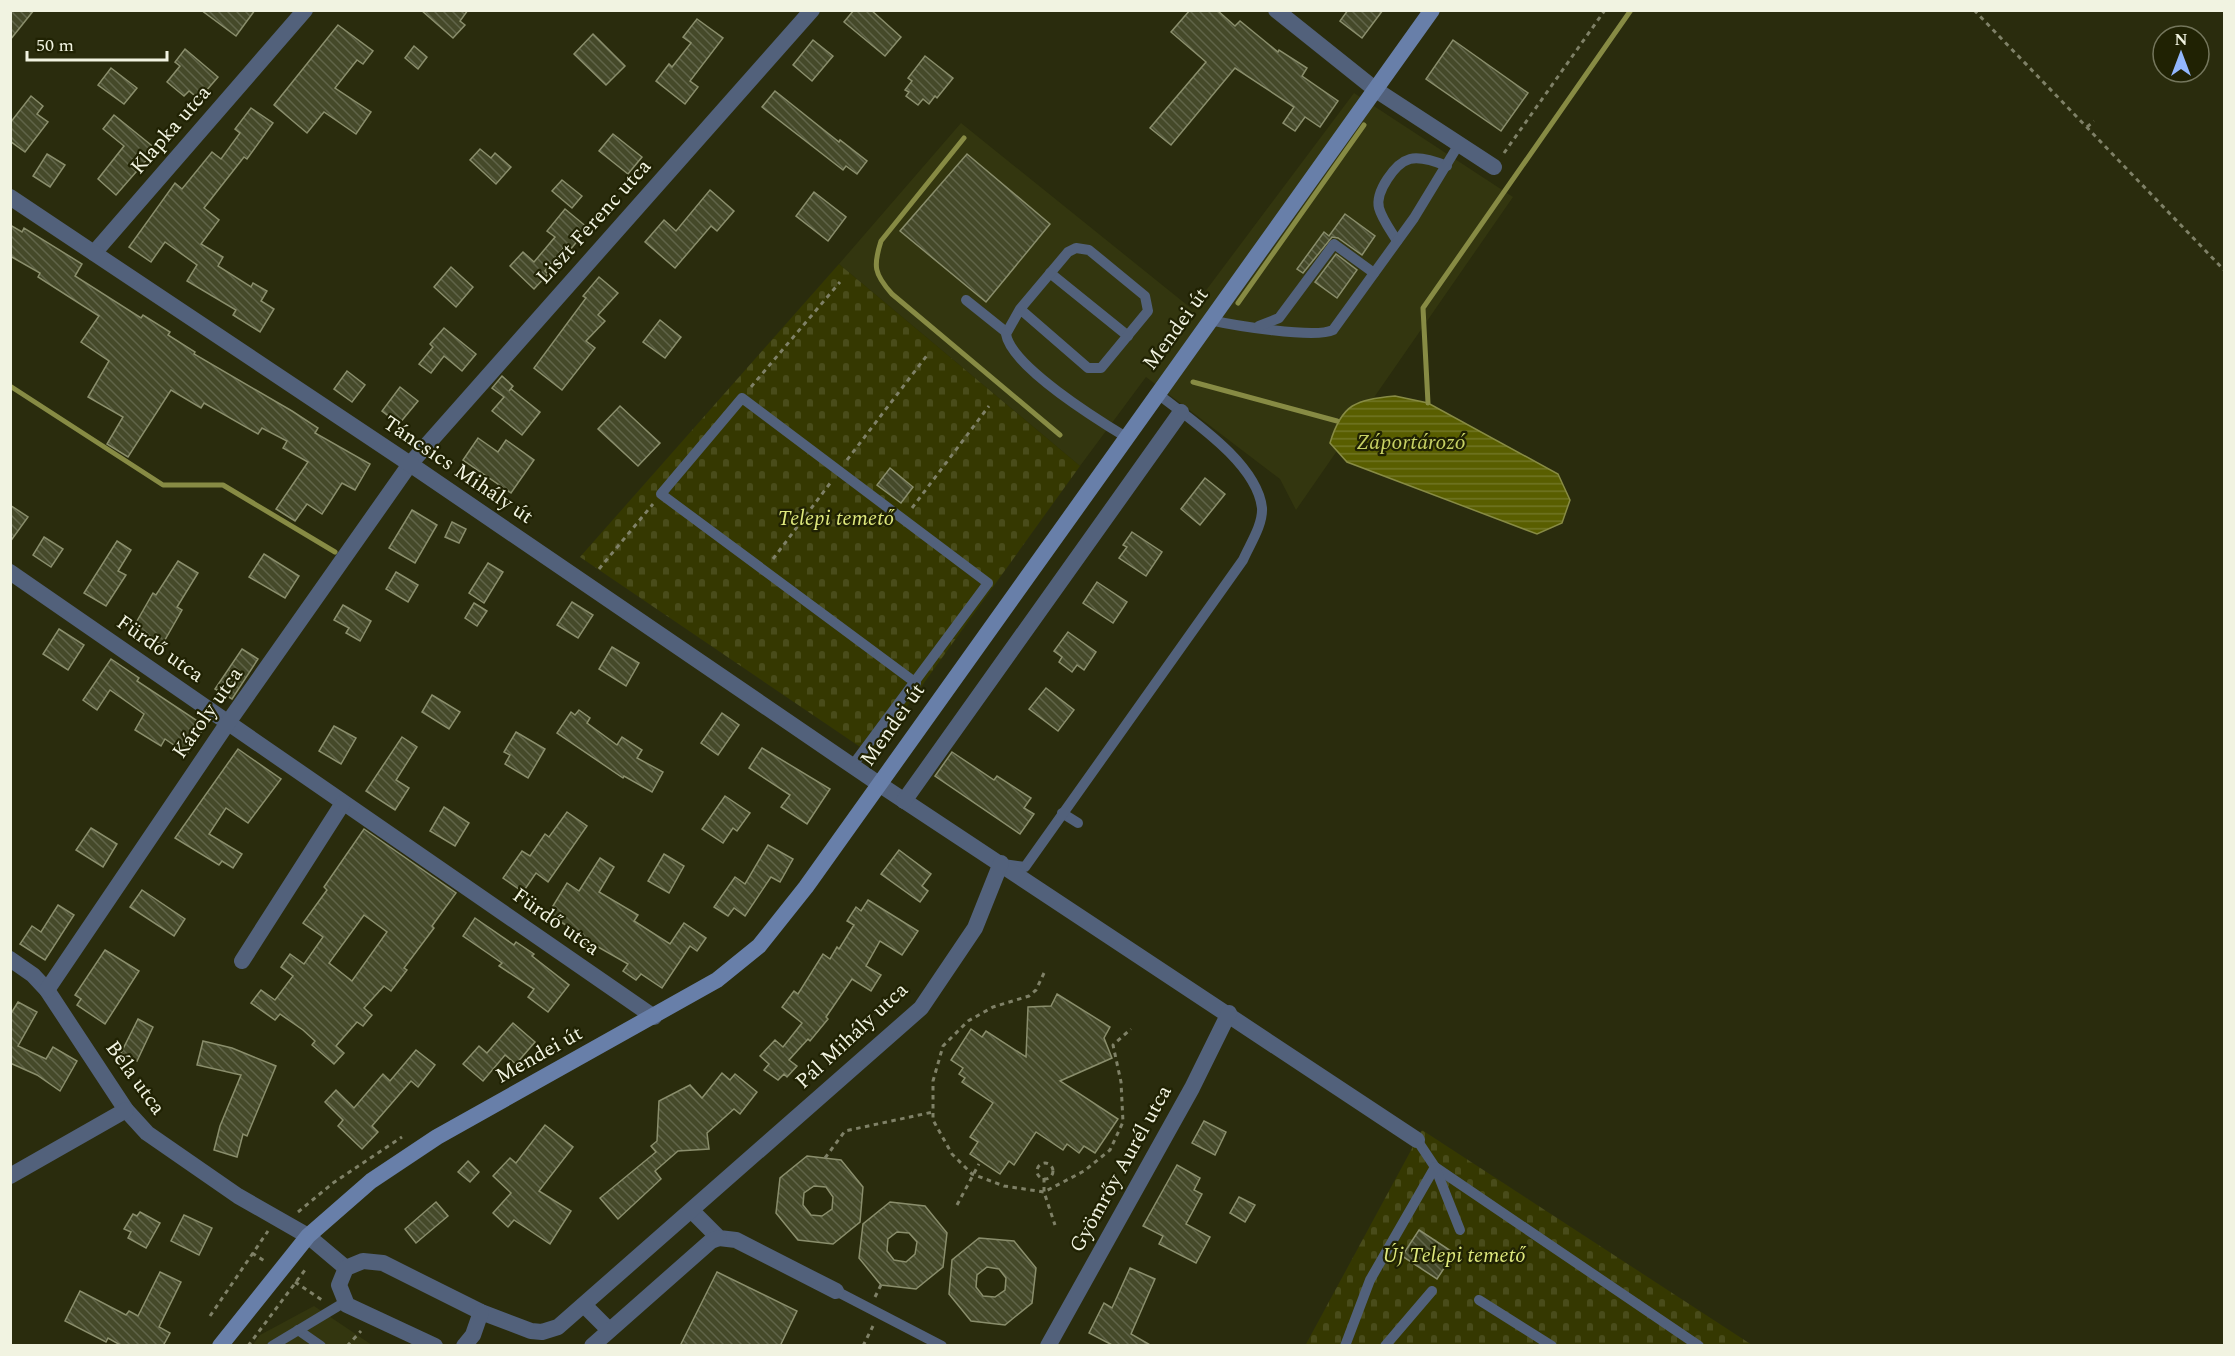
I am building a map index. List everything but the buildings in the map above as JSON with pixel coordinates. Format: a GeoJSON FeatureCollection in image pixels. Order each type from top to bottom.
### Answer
{"type":"FeatureCollection","features":[{"type":"Feature","properties":{"kind":"main road","name":"Mendei út"},"geometry":{"type":"LineString","coordinates":[[220,1346],[308,1236],[371,1181],[436,1137],[717,980],[759,946],[806,888],[1432,10]]}},
{"type":"Feature","properties":{"kind":"street","name":"Klapka utca"},"geometry":{"type":"LineString","coordinates":[[94,253],[305,10]]}},
{"type":"Feature","properties":{"kind":"street","name":"Liszt Ferenc utca"},"geometry":{"type":"LineString","coordinates":[[410,464],[813,10]]}},
{"type":"Feature","properties":{"kind":"street"},"geometry":{"type":"LineString","coordinates":[[1276,10],[1376,90],[1494,167]]}},
{"type":"Feature","properties":{"kind":"street","name":"Táncsics Mihály út"},"geometry":{"type":"LineString","coordinates":[[10,197],[410,464],[904,801],[1229,1013],[1417,1140]]}},
{"type":"Feature","properties":{"kind":"street"},"geometry":{"type":"LineString","coordinates":[[904,801],[1181,412]]}},
{"type":"Feature","properties":{"kind":"street","name":"Károly utca"},"geometry":{"type":"LineString","coordinates":[[47,990],[227,724],[410,464]]}},
{"type":"Feature","properties":{"kind":"street","name":"Fürdő utca"},"geometry":{"type":"LineString","coordinates":[[10,572],[654,1017]]}},
{"type":"Feature","properties":{"kind":"street"},"geometry":{"type":"LineString","coordinates":[[242,961],[343,803]]}},
{"type":"Feature","properties":{"kind":"street","name":"Pál Mihály utca"},"geometry":{"type":"LineString","coordinates":[[481,1312],[531,1331],[550,1331],[584,1305],[921,1008],[975,928],[1001,863]]}},
{"type":"Feature","properties":{"kind":"street","name":"Béla utca"},"geometry":{"type":"LineString","coordinates":[[10,959],[33,975],[47,990],[126,1110],[147,1133],[238,1196],[308,1236],[346,1268]]}},
{"type":"Feature","properties":{"kind":"street","name":"Gyömrőy Aurél utca"},"geometry":{"type":"LineString","coordinates":[[1048,1346],[1192,1088],[1229,1013]]}},
{"type":"Feature","properties":{"kind":"street"},"geometry":{"type":"LineString","coordinates":[[10,1176],[126,1110]]}},
{"type":"Feature","properties":{"kind":"street"},"geometry":{"type":"LineString","coordinates":[[692,1210],[719,1238]]}},
{"type":"Feature","properties":{"kind":"street"},"geometry":{"type":"LineString","coordinates":[[592,1346],[709,1242],[719,1238],[736,1240],[836,1291]]}},
{"type":"Feature","properties":{"kind":"street"},"geometry":{"type":"LineString","coordinates":[[435,1346],[345,1302],[339,1286],[346,1268],[363,1261],[383,1263],[481,1312],[473,1335],[464,1346]]}},
{"type":"Feature","properties":{"kind":"street"},"geometry":{"type":"LineString","coordinates":[[584,1305],[609,1330]]}},
{"type":"Feature","properties":{"kind":"lane"},"geometry":{"type":"LineString","coordinates":[[1210,320],[1250,328],[1330,332],[1397,241],[1459,144]]}},
{"type":"Feature","properties":{"kind":"lane"},"geometry":{"type":"LineString","coordinates":[[1397,241],[1379,207],[1381,192],[1392,175],[1398,167],[1411,159],[1434,161],[1447,166]]}},
{"type":"Feature","properties":{"kind":"lane"},"geometry":{"type":"LineString","coordinates":[[1250,328],[1279,318],[1334,244],[1374,273]]}},
{"type":"Feature","properties":{"kind":"lane"},"geometry":{"type":"LineString","coordinates":[[1020,309],[1088,368],[1101,368],[1148,311],[1148,303],[1144,296],[1089,250],[1076,248],[1068,252],[1050,273],[1020,309],[1006,332],[1007,339],[1020,358],[1081,410],[1126,437]]}},
{"type":"Feature","properties":{"kind":"lane"},"geometry":{"type":"LineString","coordinates":[[1050,273],[1128,336]]}},
{"type":"Feature","properties":{"kind":"lane"},"geometry":{"type":"LineString","coordinates":[[966,300],[1006,332]]}},
{"type":"Feature","properties":{"kind":"lane"},"geometry":{"type":"LineString","coordinates":[[1001,863],[1025,867],[1243,560],[1260,523],[1262,509],[1258,492],[1235,458],[1158,394]]}},
{"type":"Feature","properties":{"kind":"lane"},"geometry":{"type":"LineString","coordinates":[[852,766],[916,683],[988,583],[742,398],[661,494],[916,683]]}},
{"type":"Feature","properties":{"kind":"lane"},"geometry":{"type":"LineString","coordinates":[[1062,813],[1078,823]]}},
{"type":"Feature","properties":{"kind":"lane"},"geometry":{"type":"LineString","coordinates":[[1417,1140],[1435,1167],[1460,1230]]}},
{"type":"Feature","properties":{"kind":"lane"},"geometry":{"type":"LineString","coordinates":[[1345,1346],[1370,1280],[1435,1167]]}},
{"type":"Feature","properties":{"kind":"lane"},"geometry":{"type":"LineString","coordinates":[[1435,1167],[1698,1346]]}},
{"type":"Feature","properties":{"kind":"lane"},"geometry":{"type":"LineString","coordinates":[[836,1291],[942,1346]]}},
{"type":"Feature","properties":{"kind":"lane"},"geometry":{"type":"LineString","coordinates":[[1385,1346],[1432,1291]]}},
{"type":"Feature","properties":{"kind":"lane"},"geometry":{"type":"LineString","coordinates":[[1479,1300],[1552,1346]]}},
{"type":"Feature","properties":{"kind":"lane"},"geometry":{"type":"LineString","coordinates":[[272,1346],[345,1302]]}},
{"type":"Feature","properties":{"kind":"lane"},"geometry":{"type":"LineString","coordinates":[[298,1330],[321,1346]]}},
{"type":"Feature","properties":{"kind":"path"},"geometry":{"type":"LineString","coordinates":[[1494,167],[1605,10]]}},
{"type":"Feature","properties":{"kind":"path"},"geometry":{"type":"LineString","coordinates":[[1974,10],[2224,270]]}},
{"type":"Feature","properties":{"kind":"path"},"geometry":{"type":"LineString","coordinates":[[2087,127],[2094,121]]}},
{"type":"Feature","properties":{"kind":"path"},"geometry":{"type":"LineString","coordinates":[[742,398],[840,282]]}},
{"type":"Feature","properties":{"kind":"path"},"geometry":{"type":"LineString","coordinates":[[904,519],[989,406]]}},
{"type":"Feature","properties":{"kind":"path"},"geometry":{"type":"LineString","coordinates":[[599,569],[661,494]]}},
{"type":"Feature","properties":{"kind":"path"},"geometry":{"type":"LineString","coordinates":[[1044,973],[1036,990],[1029,996],[993,1007],[968,1021],[943,1046],[933,1081],[933,1120],[952,1154],[972,1174],[1004,1186],[1044,1192],[1084,1171],[1110,1150],[1123,1122],[1121,1082],[1113,1045],[1131,1029]]}},
{"type":"Feature","properties":{"kind":"path"},"geometry":{"type":"LineString","coordinates":[[825,1158],[845,1131],[933,1112]]}},
{"type":"Feature","properties":{"kind":"path"},"geometry":{"type":"LineString","coordinates":[[957,1205],[979,1164]]}},
{"type":"Feature","properties":{"kind":"path"},"geometry":{"type":"LineString","coordinates":[[1045,1164],[1051,1167],[1053,1173],[1050,1178],[1044,1178],[1038,1177],[1036,1171],[1045,1164]]}},
{"type":"Feature","properties":{"kind":"path"},"geometry":{"type":"LineString","coordinates":[[1044,1178],[1044,1192],[1055,1225]]}},
{"type":"Feature","properties":{"kind":"path"},"geometry":{"type":"LineString","coordinates":[[210,1316],[271,1226]]}},
{"type":"Feature","properties":{"kind":"path"},"geometry":{"type":"LineString","coordinates":[[252,1253],[273,1267]]}},
{"type":"Feature","properties":{"kind":"path"},"geometry":{"type":"LineString","coordinates":[[288,1278],[324,1302]]}},
{"type":"Feature","properties":{"kind":"path"},"geometry":{"type":"LineString","coordinates":[[863,1346],[879,1314]]}},
{"type":"Feature","properties":{"kind":"path"},"geometry":{"type":"LineString","coordinates":[[347,1346],[364,1328]]}},
{"type":"Feature","properties":{"kind":"shaded area"},"geometry":{"type":"Polygon","coordinates":[[[1354,93],[1513,197],[1296,510],[1280,479],[1146,377],[1080,466],[839,264],[961,123],[1192,309],[1354,93]]]}},
{"type":"Feature","properties":{"kind":"shaded area"},"geometry":{"type":"Polygon","coordinates":[[[314,1306],[372,1345],[252,1346],[260,1335],[314,1306]]]}},
{"type":"Feature","properties":{"kind":"green space","name":"Telepi temető"},"geometry":{"type":"Polygon","coordinates":[[[839,264],[1080,466],[872,755],[580,557],[839,264]]]}},
{"type":"Feature","properties":{"kind":"green space","name":"Új Telepi temető"},"geometry":{"type":"Polygon","coordinates":[[[1422,1130],[1752,1345],[1305,1346],[1422,1130]]]}},
{"type":"Feature","properties":{"kind":"water","name":"Záportározó"},"geometry":{"type":"Polygon","coordinates":[[[1395,396],[1428,403],[1558,474],[1570,500],[1562,523],[1537,534],[1347,462],[1330,443],[1340,419],[1352,406],[1360,402],[1395,396]]]}},
{"type":"Feature","properties":{"kind":"waterway"},"geometry":{"type":"LineString","coordinates":[[1428,403],[1423,308],[1631,10]]}},
{"type":"Feature","properties":{"kind":"waterway"},"geometry":{"type":"LineString","coordinates":[[1238,303],[1364,125]]}},
{"type":"Feature","properties":{"kind":"waterway"},"geometry":{"type":"LineString","coordinates":[[964,138],[881,241],[876,263],[878,275],[892,294],[1060,435]]}},
{"type":"Feature","properties":{"kind":"waterway"},"geometry":{"type":"LineString","coordinates":[[1193,382],[1337,421]]}},
{"type":"Feature","properties":{"kind":"waterway"},"geometry":{"type":"LineString","coordinates":[[10,386],[163,485],[223,485],[335,552]]}}]}
